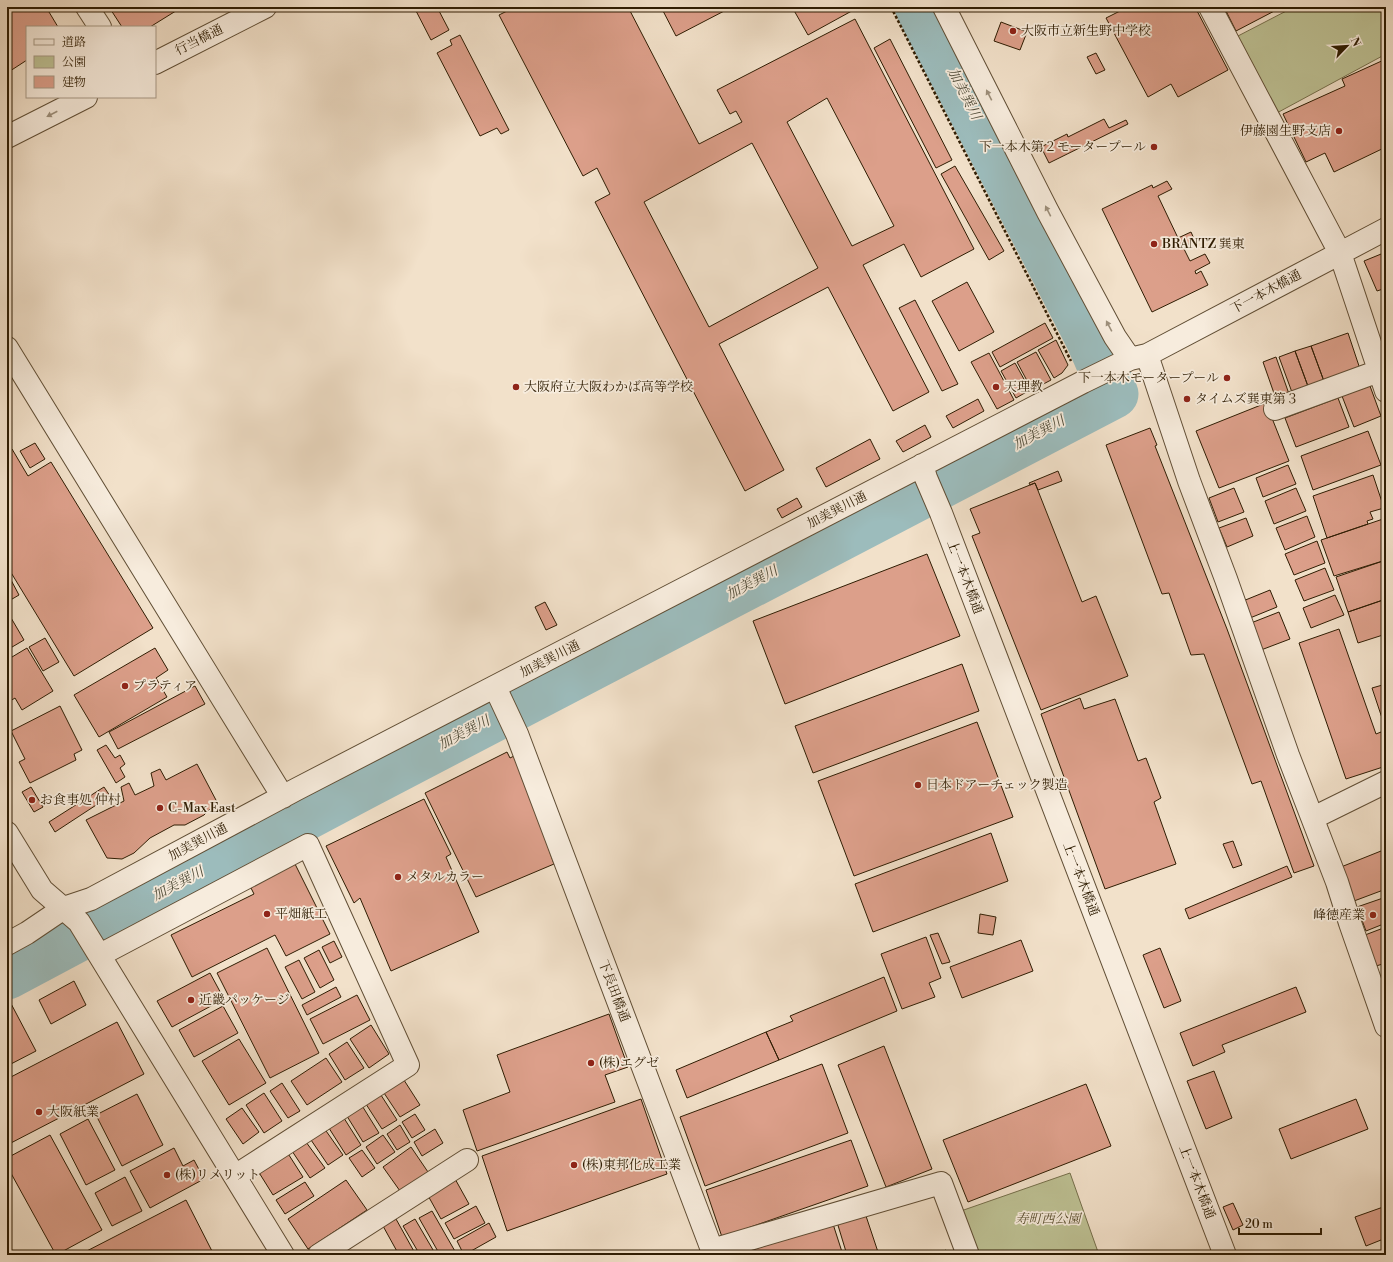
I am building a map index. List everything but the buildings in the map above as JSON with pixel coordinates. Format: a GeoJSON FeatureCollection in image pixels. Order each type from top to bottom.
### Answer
{"type":"FeatureCollection","features":[{"type":"Feature","properties":{"kind":"street"},"geometry":{"type":"LineString","coordinates":[[87,7],[99,26]]}},
{"type":"Feature","properties":{"kind":"street","name":"行当橋通"},"geometry":{"type":"LineString","coordinates":[[156,62],[265,7]]}},
{"type":"Feature","properties":{"kind":"street"},"geometry":{"type":"LineString","coordinates":[[944,7],[1052,219],[1115,338],[1132,359],[1189,481],[1226,579],[1285,747],[1337,882],[1386,1026]]}},
{"type":"Feature","properties":{"kind":"street"},"geometry":{"type":"LineString","coordinates":[[1210,7],[1340,253],[1386,391]]}},
{"type":"Feature","properties":{"kind":"street"},"geometry":{"type":"LineString","coordinates":[[7,137],[84,98]]}},
{"type":"Feature","properties":{"kind":"street","name":"下一本木橋通"},"geometry":{"type":"LineString","coordinates":[[1088,379],[1132,359],[1386,229]]}},
{"type":"Feature","properties":{"kind":"street"},"geometry":{"type":"LineString","coordinates":[[7,348],[283,797]]}},
{"type":"Feature","properties":{"kind":"street"},"geometry":{"type":"LineString","coordinates":[[1275,409],[1379,371]]}},
{"type":"Feature","properties":{"kind":"street","name":"加美巽川通"},"geometry":{"type":"LineString","coordinates":[[7,944],[71,915],[91,899],[283,797],[498,694],[924,472],[1088,379]]}},
{"type":"Feature","properties":{"kind":"street","name":"上一本木橋通"},"geometry":{"type":"LineString","coordinates":[[924,472],[1225,1255]]}},
{"type":"Feature","properties":{"kind":"street","name":"下長田橋通"},"geometry":{"type":"LineString","coordinates":[[498,694],[514,727],[713,1252]]}},
{"type":"Feature","properties":{"kind":"street"},"geometry":{"type":"LineString","coordinates":[[1313,818],[1386,782]]}},
{"type":"Feature","properties":{"kind":"street"},"geometry":{"type":"LineString","coordinates":[[7,833],[42,890],[71,915],[97,950],[283,1255]]}},
{"type":"Feature","properties":{"kind":"street"},"geometry":{"type":"LineString","coordinates":[[97,950],[308,845],[408,1065],[235,1176]]}},
{"type":"Feature","properties":{"kind":"street"},"geometry":{"type":"LineString","coordinates":[[319,1255],[467,1160]]}},
{"type":"Feature","properties":{"kind":"street"},"geometry":{"type":"LineString","coordinates":[[713,1252],[941,1183],[968,1255]]}},
{"type":"Feature","properties":{"kind":"path"},"geometry":{"type":"LineString","coordinates":[[891,7],[1088,379]]}},
{"type":"Feature","properties":{"kind":"green space"},"geometry":{"type":"Polygon","coordinates":[[[1294,7],[1386,7],[1386,54],[1275,114],[1236,37],[1294,7]]]}},
{"type":"Feature","properties":{"kind":"green space","name":"寿町西公園"},"geometry":{"type":"Polygon","coordinates":[[[1070,1173],[1098,1252],[1088,1255],[973,1255],[958,1212],[1070,1173]]]}},
{"type":"Feature","properties":{"kind":"waterway","name":"加美巽川"},"geometry":{"type":"LineString","coordinates":[[7,975],[364,785],[1114,394],[1089,337],[919,7]]}},
{"type":"Feature","properties":{"kind":"place","name":"大阪市立新生野中学校"},"geometry":{"type":"Point","coordinates":[1013,31]}},
{"type":"Feature","properties":{"kind":"place","name":"伊藤園生野支店"},"geometry":{"type":"Point","coordinates":[1339,131]}},
{"type":"Feature","properties":{"kind":"place","name":"下一本木第２モータープール"},"geometry":{"type":"Point","coordinates":[1154,147]}},
{"type":"Feature","properties":{"kind":"place","name":"BRANTZ 巽東"},"geometry":{"type":"Point","coordinates":[1154,244]}},
{"type":"Feature","properties":{"kind":"place","name":"下一本木モータープール"},"geometry":{"type":"Point","coordinates":[1227,378]}},
{"type":"Feature","properties":{"kind":"place","name":"大阪府立大阪わかば高等学校"},"geometry":{"type":"Point","coordinates":[516,387]}},
{"type":"Feature","properties":{"kind":"place","name":"天理教"},"geometry":{"type":"Point","coordinates":[996,387]}},
{"type":"Feature","properties":{"kind":"place","name":"タイムズ巽東第３"},"geometry":{"type":"Point","coordinates":[1187,399]}},
{"type":"Feature","properties":{"kind":"place","name":"プラティア"},"geometry":{"type":"Point","coordinates":[125,686]}},
{"type":"Feature","properties":{"kind":"place","name":"日本ドアーチェック製造"},"geometry":{"type":"Point","coordinates":[918,785]}},
{"type":"Feature","properties":{"kind":"place","name":"お食事処 仲村"},"geometry":{"type":"Point","coordinates":[32,800]}},
{"type":"Feature","properties":{"kind":"place","name":"C-Max East"},"geometry":{"type":"Point","coordinates":[160,808]}},
{"type":"Feature","properties":{"kind":"place","name":"メタルカラー"},"geometry":{"type":"Point","coordinates":[398,877]}},
{"type":"Feature","properties":{"kind":"place","name":"平畑紙工"},"geometry":{"type":"Point","coordinates":[267,914]}},
{"type":"Feature","properties":{"kind":"place","name":"峰徳産業"},"geometry":{"type":"Point","coordinates":[1373,915]}},
{"type":"Feature","properties":{"kind":"place","name":"近畿パッケージ"},"geometry":{"type":"Point","coordinates":[191,1000]}},
{"type":"Feature","properties":{"kind":"place","name":"(株)エグゼ"},"geometry":{"type":"Point","coordinates":[591,1063]}},
{"type":"Feature","properties":{"kind":"place","name":"大阪紙業"},"geometry":{"type":"Point","coordinates":[39,1112]}},
{"type":"Feature","properties":{"kind":"place","name":"(株)東邦化成工業"},"geometry":{"type":"Point","coordinates":[574,1165]}},
{"type":"Feature","properties":{"kind":"place","name":"(株)リメリット"},"geometry":{"type":"Point","coordinates":[167,1175]}}]}
